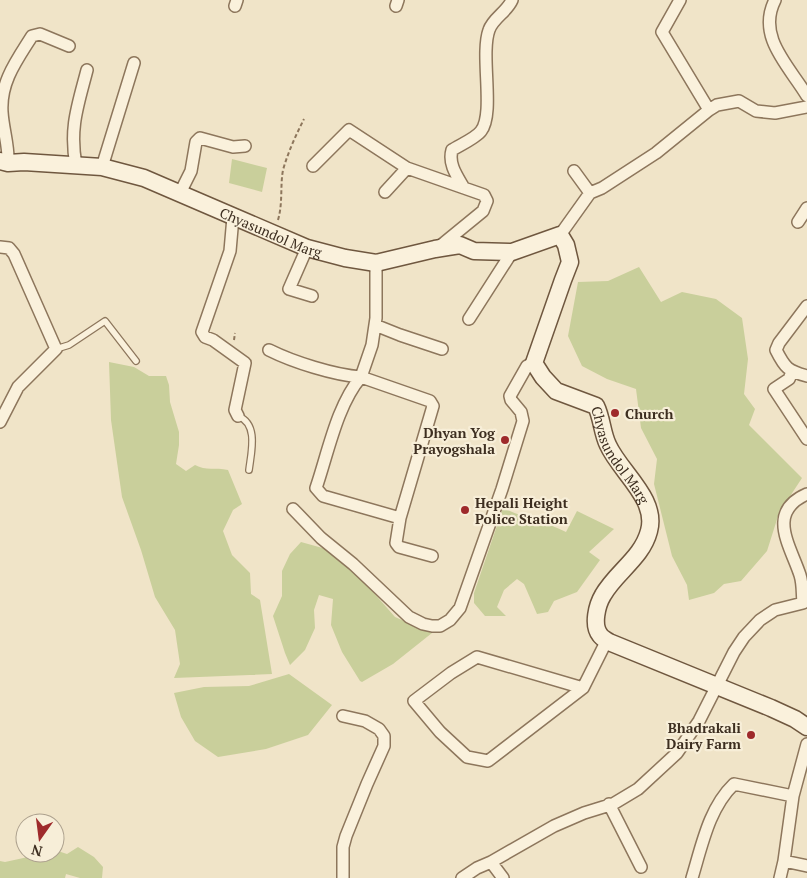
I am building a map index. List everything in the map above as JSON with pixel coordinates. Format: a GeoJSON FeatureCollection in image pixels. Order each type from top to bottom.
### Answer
{"type":"FeatureCollection","features":[{"type":"Feature","properties":{"kind":"street"},"geometry":{"type":"LineString","coordinates":[[464,188],[454,170],[452,150],[480,133],[485,125],[487,113],[486,76],[489,28],[508,8],[512,0]]}},
{"type":"Feature","properties":{"kind":"street"},"geometry":{"type":"LineString","coordinates":[[680,0],[662,32],[709,110]]}},
{"type":"Feature","properties":{"kind":"street"},"geometry":{"type":"LineString","coordinates":[[775,0],[770,10],[770,31],[787,69],[807,96]]}},
{"type":"Feature","properties":{"kind":"street"},"geometry":{"type":"LineString","coordinates":[[4,162],[9,154],[2,111],[6,77],[32,36],[40,34],[69,46]]}},
{"type":"Feature","properties":{"kind":"street"},"geometry":{"type":"LineString","coordinates":[[102,167],[134,63]]}},
{"type":"Feature","properties":{"kind":"street"},"geometry":{"type":"LineString","coordinates":[[76,165],[72,146],[74,120],[88,70]]}},
{"type":"Feature","properties":{"kind":"street"},"geometry":{"type":"LineString","coordinates":[[293,509],[321,538],[409,617],[432,626],[440,626],[450,620],[460,608],[502,489],[523,421],[521,412],[510,396],[527,366],[534,363],[570,262],[566,245],[560,235],[590,192],[602,188],[656,153],[717,105],[739,101],[756,111],[775,113],[807,107]]}},
{"type":"Feature","properties":{"kind":"street"},"geometry":{"type":"LineString","coordinates":[[313,166],[349,130],[407,168],[484,195],[487,201],[486,208],[450,239],[435,249]]}},
{"type":"Feature","properties":{"kind":"street"},"geometry":{"type":"LineString","coordinates":[[180,193],[191,171],[196,142],[200,138],[233,147],[245,146]]}},
{"type":"Feature","properties":{"kind":"street","name":"Chyasundol Marg"},"geometry":{"type":"LineString","coordinates":[[4,162],[102,167],[144,178],[306,248],[345,258],[376,263],[460,245],[474,251],[512,252],[560,235]]}},
{"type":"Feature","properties":{"kind":"street"},"geometry":{"type":"LineString","coordinates":[[385,192],[407,168]]}},
{"type":"Feature","properties":{"kind":"street"},"geometry":{"type":"LineString","coordinates":[[574,170],[590,192]]}},
{"type":"Feature","properties":{"kind":"street"},"geometry":{"type":"LineString","coordinates":[[798,222],[807,208]]}},
{"type":"Feature","properties":{"kind":"street"},"geometry":{"type":"LineString","coordinates":[[233,218],[230,251],[202,332],[205,337],[213,340],[245,363],[234,410],[238,416]]}},
{"type":"Feature","properties":{"kind":"street"},"geometry":{"type":"LineString","coordinates":[[0,247],[8,248],[14,254],[56,349],[18,387],[0,422]]}},
{"type":"Feature","properties":{"kind":"street"},"geometry":{"type":"LineString","coordinates":[[306,248],[289,289],[312,296]]}},
{"type":"Feature","properties":{"kind":"street"},"geometry":{"type":"LineString","coordinates":[[469,319],[512,252]]}},
{"type":"Feature","properties":{"kind":"street"},"geometry":{"type":"LineString","coordinates":[[376,263],[375,324],[372,345],[361,377],[344,402],[316,488],[323,496],[400,518]]}},
{"type":"Feature","properties":{"kind":"street"},"geometry":{"type":"LineString","coordinates":[[807,306],[779,343],[776,350],[792,372],[807,376]]}},
{"type":"Feature","properties":{"kind":"street"},"geometry":{"type":"LineString","coordinates":[[375,324],[422,344],[442,349]]}},
{"type":"Feature","properties":{"kind":"street"},"geometry":{"type":"LineString","coordinates":[[270,350],[282,356],[347,376],[361,377],[430,401],[433,406],[400,518],[396,543],[399,547],[432,556]]}},
{"type":"Feature","properties":{"kind":"street","name":"Chyasundol Marg"},"geometry":{"type":"LineString","coordinates":[[534,363],[542,376],[556,391],[596,406],[600,413],[608,446],[646,502],[652,518],[647,539],[640,551],[603,594],[598,607],[596,624],[600,634],[607,640]]}},
{"type":"Feature","properties":{"kind":"street"},"geometry":{"type":"LineString","coordinates":[[792,372],[789,379],[774,389],[807,439]]}},
{"type":"Feature","properties":{"kind":"street"},"geometry":{"type":"LineString","coordinates":[[462,878],[554,826],[609,804],[638,789],[677,753],[699,721],[734,652],[744,637],[760,620],[775,610],[805,604],[801,577],[786,541],[783,520],[789,507],[807,494]]}},
{"type":"Feature","properties":{"kind":"street"},"geometry":{"type":"LineString","coordinates":[[583,688],[477,657],[451,673],[414,701],[440,732],[467,757],[488,761],[583,688],[607,640],[795,719],[807,727]]}},
{"type":"Feature","properties":{"kind":"street"},"geometry":{"type":"LineString","coordinates":[[343,716],[365,721],[379,729],[384,736],[384,746],[346,836],[342,854],[343,878]]}},
{"type":"Feature","properties":{"kind":"street"},"geometry":{"type":"LineString","coordinates":[[780,878],[793,796],[807,744]]}},
{"type":"Feature","properties":{"kind":"street"},"geometry":{"type":"LineString","coordinates":[[692,878],[709,822],[726,792],[734,784],[793,796]]}},
{"type":"Feature","properties":{"kind":"street"},"geometry":{"type":"LineString","coordinates":[[609,804],[641,867]]}},
{"type":"Feature","properties":{"kind":"street"},"geometry":{"type":"LineString","coordinates":[[784,861],[807,866]]}},
{"type":"Feature","properties":{"kind":"street"},"geometry":{"type":"LineString","coordinates":[[491,862],[503,878]]}},
{"type":"Feature","properties":{"kind":"lane"},"geometry":{"type":"LineString","coordinates":[[56,349],[75,342],[105,321],[136,361]]}},
{"type":"Feature","properties":{"kind":"lane"},"geometry":{"type":"LineString","coordinates":[[238,416],[243,418],[252,434],[249,470]]}},
{"type":"Feature","properties":{"kind":"path"},"geometry":{"type":"LineString","coordinates":[[273,235],[281,210],[283,171],[291,145],[304,119]]}},
{"type":"Feature","properties":{"kind":"path"},"geometry":{"type":"LineString","coordinates":[[234,343],[235,333]]}},
{"type":"Feature","properties":{"kind":"green space"},"geometry":{"type":"Polygon","coordinates":[[[232,159],[267,168],[262,192],[229,183],[232,159]]]}},
{"type":"Feature","properties":{"kind":"green space"},"geometry":{"type":"Polygon","coordinates":[[[639,267],[661,302],[682,292],[716,299],[742,318],[748,359],[744,394],[755,409],[749,425],[802,478],[779,513],[767,551],[741,581],[724,584],[714,593],[689,600],[687,585],[672,556],[654,484],[657,459],[641,428],[636,389],[607,379],[582,366],[568,336],[578,282],[608,281],[639,267]]]}},
{"type":"Feature","properties":{"kind":"green space"},"geometry":{"type":"Polygon","coordinates":[[[109,362],[134,367],[149,376],[166,376],[169,385],[170,402],[179,432],[176,464],[186,471],[195,465],[203,468],[228,470],[242,504],[233,510],[223,531],[232,555],[250,573],[251,594],[260,600],[272,674],[174,678],[180,664],[175,630],[155,597],[122,497],[111,420],[109,362]]]}},
{"type":"Feature","properties":{"kind":"green space"},"geometry":{"type":"Polygon","coordinates":[[[503,508],[566,532],[577,511],[614,529],[589,552],[600,560],[577,592],[554,601],[548,612],[537,614],[524,584],[517,579],[504,590],[497,607],[506,616],[485,616],[474,603],[474,593],[503,508]]]}},
{"type":"Feature","properties":{"kind":"green space"},"geometry":{"type":"Polygon","coordinates":[[[301,542],[326,549],[351,565],[395,617],[432,633],[393,664],[362,682],[342,652],[331,625],[333,599],[319,595],[314,610],[315,628],[305,650],[290,665],[273,616],[282,596],[282,571],[290,554],[301,542]]]}},
{"type":"Feature","properties":{"kind":"green space"},"geometry":{"type":"Polygon","coordinates":[[[289,674],[332,705],[308,735],[266,749],[218,757],[195,741],[181,717],[174,693],[204,687],[249,686],[289,674]]]}},
{"type":"Feature","properties":{"kind":"green space"},"geometry":{"type":"Polygon","coordinates":[[[78,847],[94,857],[103,867],[102,878],[80,878],[66,874],[65,878],[0,878],[0,861],[15,860],[15,863],[65,863],[65,853],[78,847]]]}},
{"type":"Feature","properties":{"kind":"place","name":"Church"},"geometry":{"type":"Point","coordinates":[615,413]}},
{"type":"Feature","properties":{"kind":"place","name":"Dhyan Yog Prayogshala"},"geometry":{"type":"Point","coordinates":[505,440]}},
{"type":"Feature","properties":{"kind":"place","name":"Hepali Height Police Station"},"geometry":{"type":"Point","coordinates":[465,510]}},
{"type":"Feature","properties":{"kind":"place","name":"Bhadrakali Dairy Farm"},"geometry":{"type":"Point","coordinates":[751,735]}}]}
